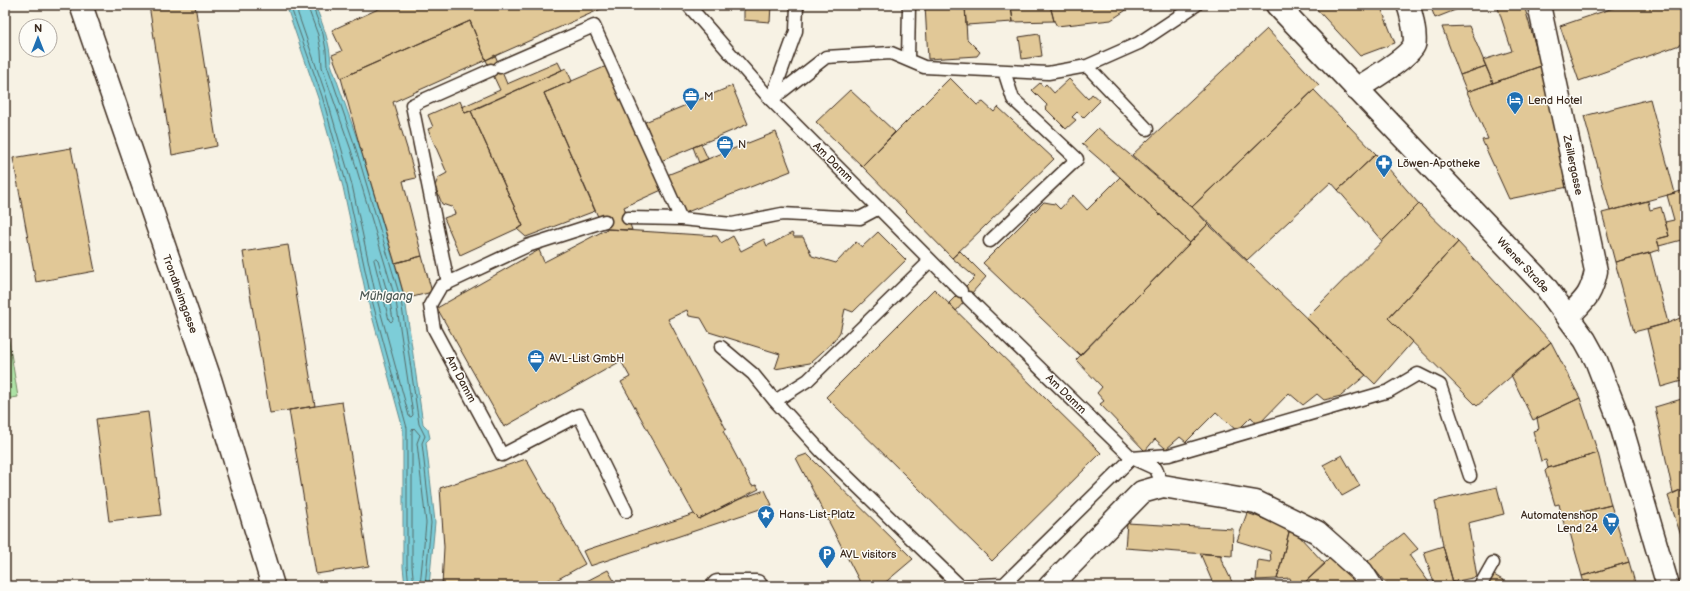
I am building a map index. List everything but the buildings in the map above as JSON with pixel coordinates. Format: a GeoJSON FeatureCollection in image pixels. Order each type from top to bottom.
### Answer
{"type":"FeatureCollection","features":[{"type":"Feature","properties":{"kind":"street","name":"Trondheimgasse"},"geometry":{"type":"LineString","coordinates":[[81,5],[210,379],[273,586]]}},
{"type":"Feature","properties":{"kind":"street","name":"Wiener Straße"},"geometry":{"type":"LineString","coordinates":[[1277,5],[1544,285],[1585,340],[1596,360],[1620,422],[1668,586]]}},
{"type":"Feature","properties":{"kind":"street","name":"Zeillergasse"},"geometry":{"type":"LineString","coordinates":[[1545,6],[1596,271],[1593,287],[1587,297],[1568,317]]}},
{"type":"Feature","properties":{"kind":"street"},"geometry":{"type":"LineString","coordinates":[[1356,89],[1382,73],[1412,50],[1415,39],[1410,9]]}},
{"type":"Feature","properties":{"kind":"street"},"geometry":{"type":"LineString","coordinates":[[1050,586],[1142,492],[1163,486],[1261,504],[1317,532],[1362,572],[1371,586]]}},
{"type":"Feature","properties":{"kind":"street"},"geometry":{"type":"LineString","coordinates":[[719,586],[756,586]]}},
{"type":"Feature","properties":{"kind":"lane","name":"Am Damm"},"geometry":{"type":"LineString","coordinates":[[688,5],[771,100],[930,261],[1132,458],[1156,469],[1163,486]]}},
{"type":"Feature","properties":{"kind":"lane"},"geometry":{"type":"LineString","coordinates":[[771,100],[796,31],[797,5]]}},
{"type":"Feature","properties":{"kind":"lane"},"geometry":{"type":"LineString","coordinates":[[908,60],[909,5]]}},
{"type":"Feature","properties":{"kind":"lane"},"geometry":{"type":"LineString","coordinates":[[771,100],[826,57],[891,53],[924,67],[1004,71],[1048,72],[1087,66],[1139,44],[1196,5]]}},
{"type":"Feature","properties":{"kind":"lane"},"geometry":{"type":"LineString","coordinates":[[448,283],[412,104],[594,26],[681,219]]}},
{"type":"Feature","properties":{"kind":"lane"},"geometry":{"type":"LineString","coordinates":[[1087,66],[1147,129]]}},
{"type":"Feature","properties":{"kind":"lane"},"geometry":{"type":"LineString","coordinates":[[990,241],[1077,159],[1013,99],[1004,71]]}},
{"type":"Feature","properties":{"kind":"lane"},"geometry":{"type":"LineString","coordinates":[[628,218],[681,219],[732,224],[782,214],[860,218],[879,208]]}},
{"type":"Feature","properties":{"kind":"lane","name":"Am Damm"},"geometry":{"type":"LineString","coordinates":[[604,221],[527,246],[441,286],[430,305],[434,329],[502,456],[579,415],[626,510]]}},
{"type":"Feature","properties":{"kind":"lane"},"geometry":{"type":"LineString","coordinates":[[775,401],[808,380],[930,261]]}},
{"type":"Feature","properties":{"kind":"lane"},"geometry":{"type":"LineString","coordinates":[[721,347],[753,374],[775,401],[821,451],[958,586],[1004,584],[1132,458],[1170,455],[1389,391],[1418,374],[1440,385],[1470,476]]}},
{"type":"Feature","properties":{"kind":"lane"},"geometry":{"type":"LineString","coordinates":[[1480,586],[1494,563]]}},
{"type":"Feature","properties":{"kind":"green space"},"geometry":{"type":"Polygon","coordinates":[[[5,316],[18,397],[5,399],[5,316]]]}},
{"type":"Feature","properties":{"kind":"water","name":"Mühlgang"},"geometry":{"type":"Polygon","coordinates":[[[286,5],[315,5],[328,41],[331,64],[360,147],[405,299],[423,424],[428,429],[430,438],[426,442],[435,522],[429,586],[405,586],[403,567],[403,429],[366,294],[343,187],[318,98],[286,5]]]}},
{"type":"Feature","properties":{"kind":"place","name":"M"},"geometry":{"type":"Point","coordinates":[691,111]}},
{"type":"Feature","properties":{"kind":"place","name":"Lend Hotel"},"geometry":{"type":"Point","coordinates":[1515,115]}},
{"type":"Feature","properties":{"kind":"place","name":"N"},"geometry":{"type":"Point","coordinates":[725,159]}},
{"type":"Feature","properties":{"kind":"place","name":"Löwen-Apotheke"},"geometry":{"type":"Point","coordinates":[1384,178]}},
{"type":"Feature","properties":{"kind":"place","name":"AVL-List GmbH"},"geometry":{"type":"Point","coordinates":[536,373]}},
{"type":"Feature","properties":{"kind":"place","name":"Hans-List-Platz"},"geometry":{"type":"Point","coordinates":[766,529]}},
{"type":"Feature","properties":{"kind":"place","name":"Automatenshop Lend 24"},"geometry":{"type":"Point","coordinates":[1611,536]}},
{"type":"Feature","properties":{"kind":"place","name":"AVL visitors"},"geometry":{"type":"Point","coordinates":[827,569]}}]}
